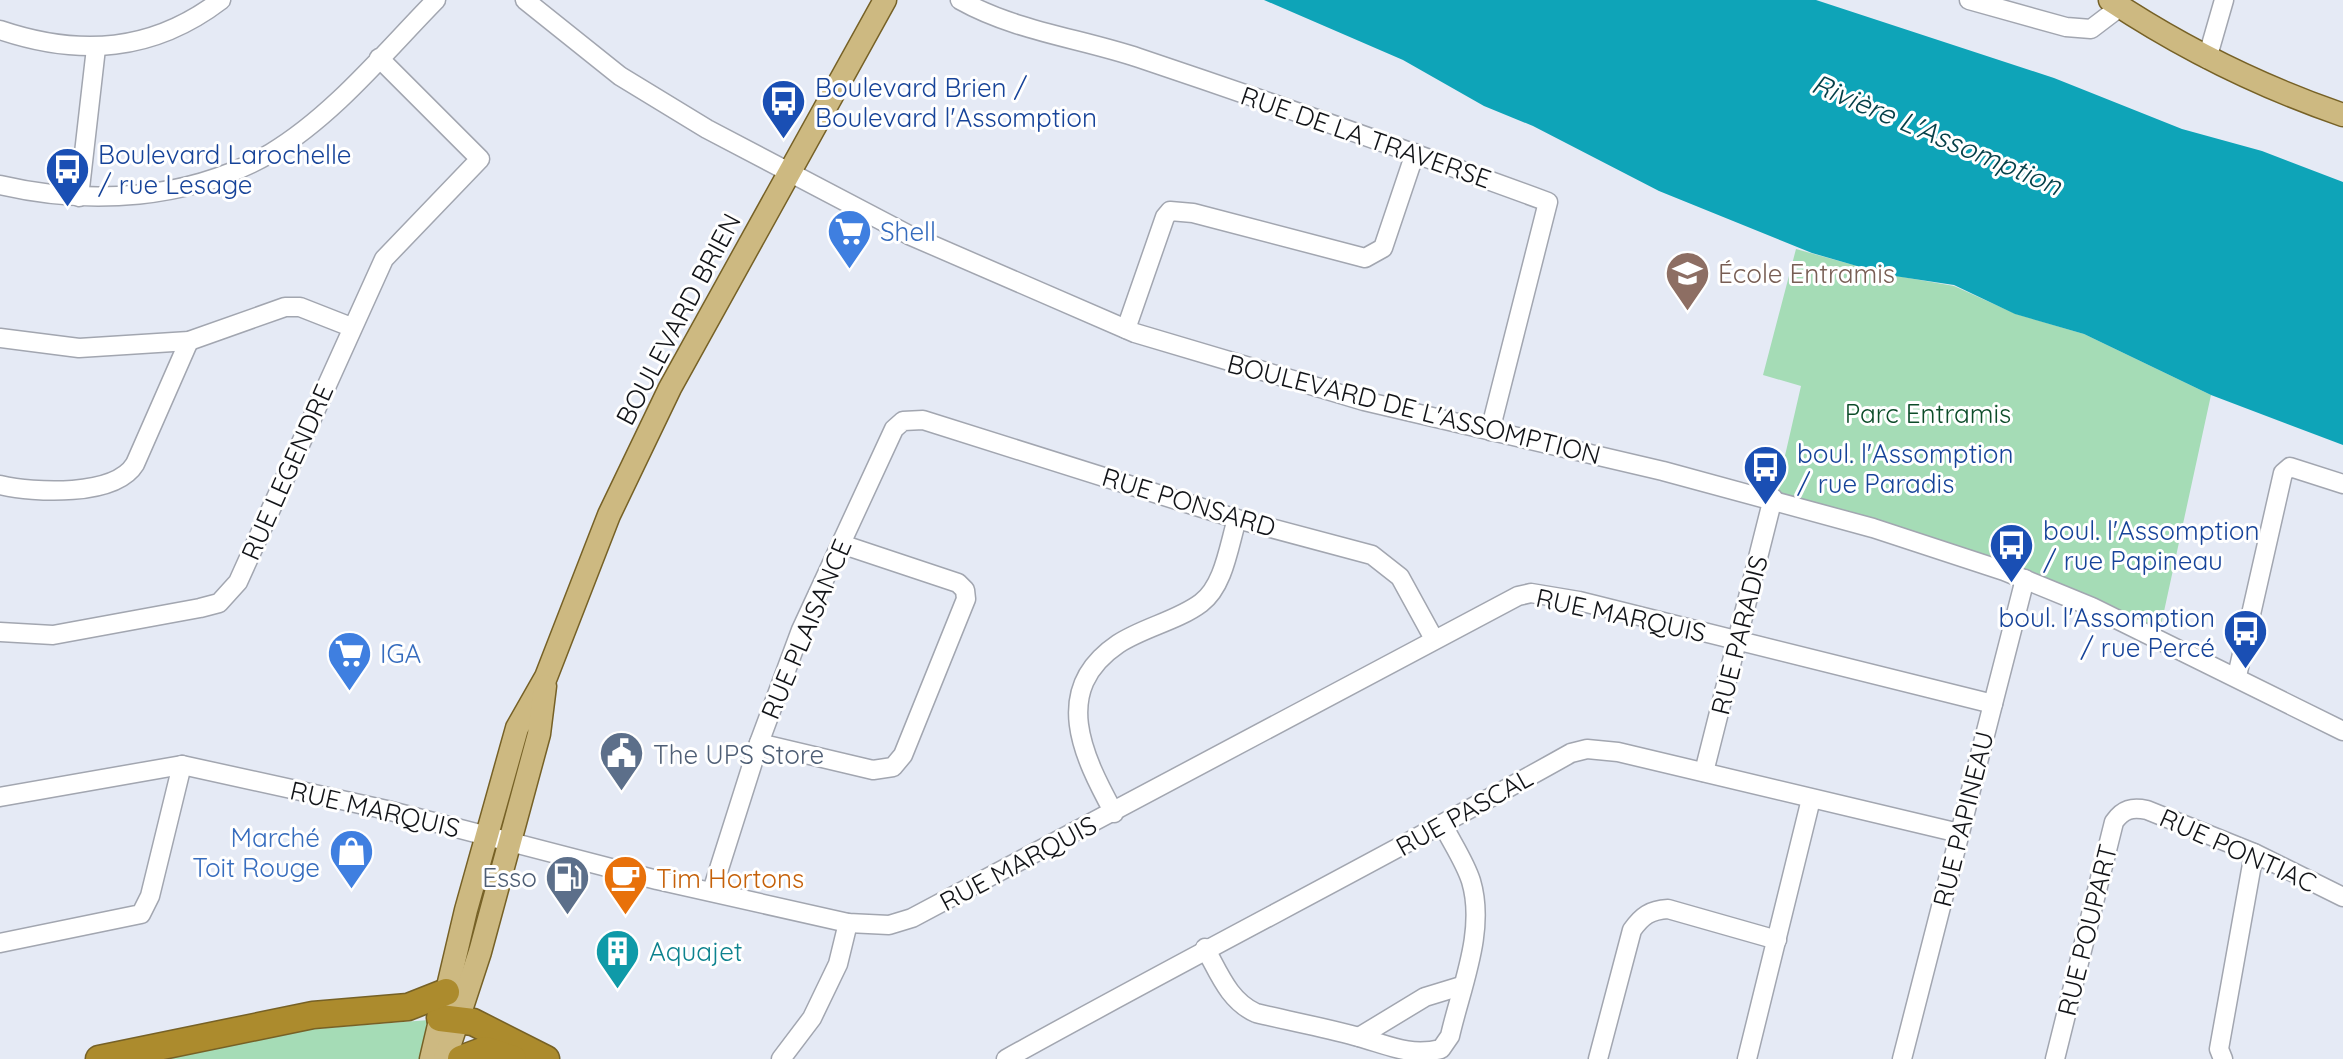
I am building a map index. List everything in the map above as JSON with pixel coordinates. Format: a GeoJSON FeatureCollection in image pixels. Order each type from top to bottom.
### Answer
{"type":"FeatureCollection","features":[{"type":"Feature","properties":{"kind":"highway"},"geometry":{"type":"LineString","coordinates":[[99,1059],[313,1015],[408,1007],[446,992]]}},
{"type":"Feature","properties":{"kind":"highway"},"geometry":{"type":"LineString","coordinates":[[449,1018],[480,1024],[546,1059]]}},
{"type":"Feature","properties":{"kind":"highway"},"geometry":{"type":"LineString","coordinates":[[461,1059],[485,1050],[513,1059]]}},
{"type":"Feature","properties":{"kind":"main road","name":"BOULEVARD BRIEN"},"geometry":{"type":"LineString","coordinates":[[431,1059],[449,1018],[497,839],[517,728],[546,677],[589,563],[647,434],[885,0]]}},
{"type":"Feature","properties":{"kind":"main road"},"geometry":{"type":"LineString","coordinates":[[2115,3],[2207,59],[2264,87],[2343,115]]}},
{"type":"Feature","properties":{"kind":"main road","name":"BOULEVARD BRIEN"},"geometry":{"type":"LineString","coordinates":[[445,1059],[449,1018],[446,992],[497,839]]}},
{"type":"Feature","properties":{"kind":"street"},"geometry":{"type":"LineString","coordinates":[[0,30],[25,38],[96,48],[144,41],[198,18],[221,0]]}},
{"type":"Feature","properties":{"kind":"street"},"geometry":{"type":"LineString","coordinates":[[0,185],[79,197],[167,190],[211,181],[272,152],[330,107],[436,0]]}},
{"type":"Feature","properties":{"kind":"street","name":"BOULEVARD DE L'ASSOMPTION"},"geometry":{"type":"LineString","coordinates":[[525,0],[620,76],[669,107],[909,235],[1126,329],[1311,386],[1773,498],[2025,579],[2124,621],[2343,731]]}},
{"type":"Feature","properties":{"kind":"street","name":"RUE DE LA TRAVERSE"},"geometry":{"type":"LineString","coordinates":[[960,0],[1019,26],[1096,44],[1548,202],[1490,431]]}},
{"type":"Feature","properties":{"kind":"street"},"geometry":{"type":"LineString","coordinates":[[1969,0],[2066,27],[2091,29],[2115,3]]}},
{"type":"Feature","properties":{"kind":"street"},"geometry":{"type":"LineString","coordinates":[[2207,59],[2224,0]]}},
{"type":"Feature","properties":{"kind":"street"},"geometry":{"type":"LineString","coordinates":[[79,197],[96,48]]}},
{"type":"Feature","properties":{"kind":"street","name":"RUE LEGENDRE"},"geometry":{"type":"LineString","coordinates":[[0,632],[25,636],[79,632],[200,608],[219,603],[230,595],[384,259],[480,159],[379,58]]}},
{"type":"Feature","properties":{"kind":"street"},"geometry":{"type":"LineString","coordinates":[[1126,329],[1165,217],[1170,211],[1193,213],[1365,258],[1383,248],[1415,153]]}},
{"type":"Feature","properties":{"kind":"street"},"geometry":{"type":"LineString","coordinates":[[0,338],[79,348],[189,341],[285,307],[300,307],[351,327]]}},
{"type":"Feature","properties":{"kind":"street"},"geometry":{"type":"LineString","coordinates":[[0,485],[62,491],[122,479],[135,464],[189,341]]}},
{"type":"Feature","properties":{"kind":"street","name":"RUE PONSARD"},"geometry":{"type":"LineString","coordinates":[[903,421],[923,420],[1237,519],[1348,547],[1384,562],[1400,577],[1434,639]]}},
{"type":"Feature","properties":{"kind":"street","name":"RUE PLAISANCE"},"geometry":{"type":"LineString","coordinates":[[712,891],[759,743],[801,630],[894,429],[903,421]]}},
{"type":"Feature","properties":{"kind":"street"},"geometry":{"type":"LineString","coordinates":[[2237,676],[2283,473],[2290,467],[2299,467],[2343,484]]}},
{"type":"Feature","properties":{"kind":"street","name":"RUE PARADIS"},"geometry":{"type":"LineString","coordinates":[[1704,772],[1773,498]]}},
{"type":"Feature","properties":{"kind":"street"},"geometry":{"type":"LineString","coordinates":[[1114,813],[1088,766],[1078,735],[1079,698],[1091,670],[1118,644],[1202,602],[1214,588],[1237,519]]}},
{"type":"Feature","properties":{"kind":"street"},"geometry":{"type":"LineString","coordinates":[[759,743],[873,770],[893,767],[903,755],[966,599],[965,590],[958,583],[841,544]]}},
{"type":"Feature","properties":{"kind":"street","name":"RUE PAPINEAU"},"geometry":{"type":"LineString","coordinates":[[1902,1059],[2025,579]]}},
{"type":"Feature","properties":{"kind":"street","name":"RUE MARQUIS"},"geometry":{"type":"LineString","coordinates":[[1,793],[182,765],[848,923],[889,925],[912,918],[1114,813],[1434,639],[1531,593],[1993,704]]}},
{"type":"Feature","properties":{"kind":"street","name":"RUE PASCAL"},"geometry":{"type":"LineString","coordinates":[[1006,1059],[1205,948],[1443,825],[1571,753],[1587,749],[1618,752],[1959,833]]}},
{"type":"Feature","properties":{"kind":"street"},"geometry":{"type":"LineString","coordinates":[[0,943],[141,914],[150,896],[182,765]]}},
{"type":"Feature","properties":{"kind":"street"},"geometry":{"type":"LineString","coordinates":[[1747,1059],[1811,799]]}},
{"type":"Feature","properties":{"kind":"street","name":"RUE PONTIAC"},"geometry":{"type":"LineString","coordinates":[[2130,808],[2147,810],[2254,853],[2343,897]]}},
{"type":"Feature","properties":{"kind":"street","name":"RUE POUPART"},"geometry":{"type":"LineString","coordinates":[[2055,1059],[2114,822],[2130,808]]}},
{"type":"Feature","properties":{"kind":"street"},"geometry":{"type":"LineString","coordinates":[[1205,948],[1241,1006],[1404,1052],[1422,1053],[1441,1049],[1450,1036],[1475,929],[1476,904],[1470,878],[1443,825]]}},
{"type":"Feature","properties":{"kind":"street"},"geometry":{"type":"LineString","coordinates":[[2223,1059],[2219,1049],[2254,853]]}},
{"type":"Feature","properties":{"kind":"street"},"geometry":{"type":"LineString","coordinates":[[1598,1059],[1632,930],[1642,916],[1654,910],[1668,909],[1777,940]]}},
{"type":"Feature","properties":{"kind":"street"},"geometry":{"type":"LineString","coordinates":[[781,1059],[812,1018],[838,964],[848,923]]}},
{"type":"Feature","properties":{"kind":"street"},"geometry":{"type":"LineString","coordinates":[[1359,1037],[1425,997],[1461,986]]}},
{"type":"Feature","properties":{"kind":"green space","name":"Parc Entramis"},"geometry":{"type":"Polygon","coordinates":[[[1796,249],[1886,274],[1954,286],[2016,314],[2084,334],[2211,395],[2158,639],[2128,623],[1775,499],[1801,386],[1763,375],[1796,249]]]}},
{"type":"Feature","properties":{"kind":"green space"},"geometry":{"type":"Polygon","coordinates":[[[429,1020],[420,1059],[167,1059],[300,1030],[429,1020]]]}},
{"type":"Feature","properties":{"kind":"water","name":"Rivière L'Assomption"},"geometry":{"type":"Polygon","coordinates":[[[1264,0],[1816,0],[2054,78],[2182,129],[2262,151],[2343,182],[2343,445],[2211,395],[2084,334],[2015,314],[1954,285],[1888,275],[1812,253],[1659,191],[1533,126],[1484,106],[1403,60],[1264,0]]]}},
{"type":"Feature","properties":{"kind":"place","name":"Boulevard Brien / Boulevard l'Assomption"},"geometry":{"type":"Point","coordinates":[784,141]}},
{"type":"Feature","properties":{"kind":"place","name":"Boulevard Larochelle / rue Lesage"},"geometry":{"type":"Point","coordinates":[67,208]}},
{"type":"Feature","properties":{"kind":"place","name":"Shell"},"geometry":{"type":"Point","coordinates":[849,270]}},
{"type":"Feature","properties":{"kind":"place","name":"École Entramis"},"geometry":{"type":"Point","coordinates":[1687,312]}},
{"type":"Feature","properties":{"kind":"place","name":"boul. l'Assomption / rue Paradis"},"geometry":{"type":"Point","coordinates":[1766,507]}},
{"type":"Feature","properties":{"kind":"place","name":"boul. l'Assomption / rue Papineau"},"geometry":{"type":"Point","coordinates":[2012,584]}},
{"type":"Feature","properties":{"kind":"place","name":"boul. l'Assomption / rue Percé"},"geometry":{"type":"Point","coordinates":[2246,671]}},
{"type":"Feature","properties":{"kind":"place","name":"IGA"},"geometry":{"type":"Point","coordinates":[349,692]}},
{"type":"Feature","properties":{"kind":"place","name":"The UPS Store"},"geometry":{"type":"Point","coordinates":[622,793]}},
{"type":"Feature","properties":{"kind":"place","name":"Marché Toit Rouge"},"geometry":{"type":"Point","coordinates":[351,891]}},
{"type":"Feature","properties":{"kind":"place","name":"Esso"},"geometry":{"type":"Point","coordinates":[568,916]}},
{"type":"Feature","properties":{"kind":"place","name":"Tim Hortons"},"geometry":{"type":"Point","coordinates":[625,917]}},
{"type":"Feature","properties":{"kind":"place","name":"Aquajet"},"geometry":{"type":"Point","coordinates":[618,990]}}]}
